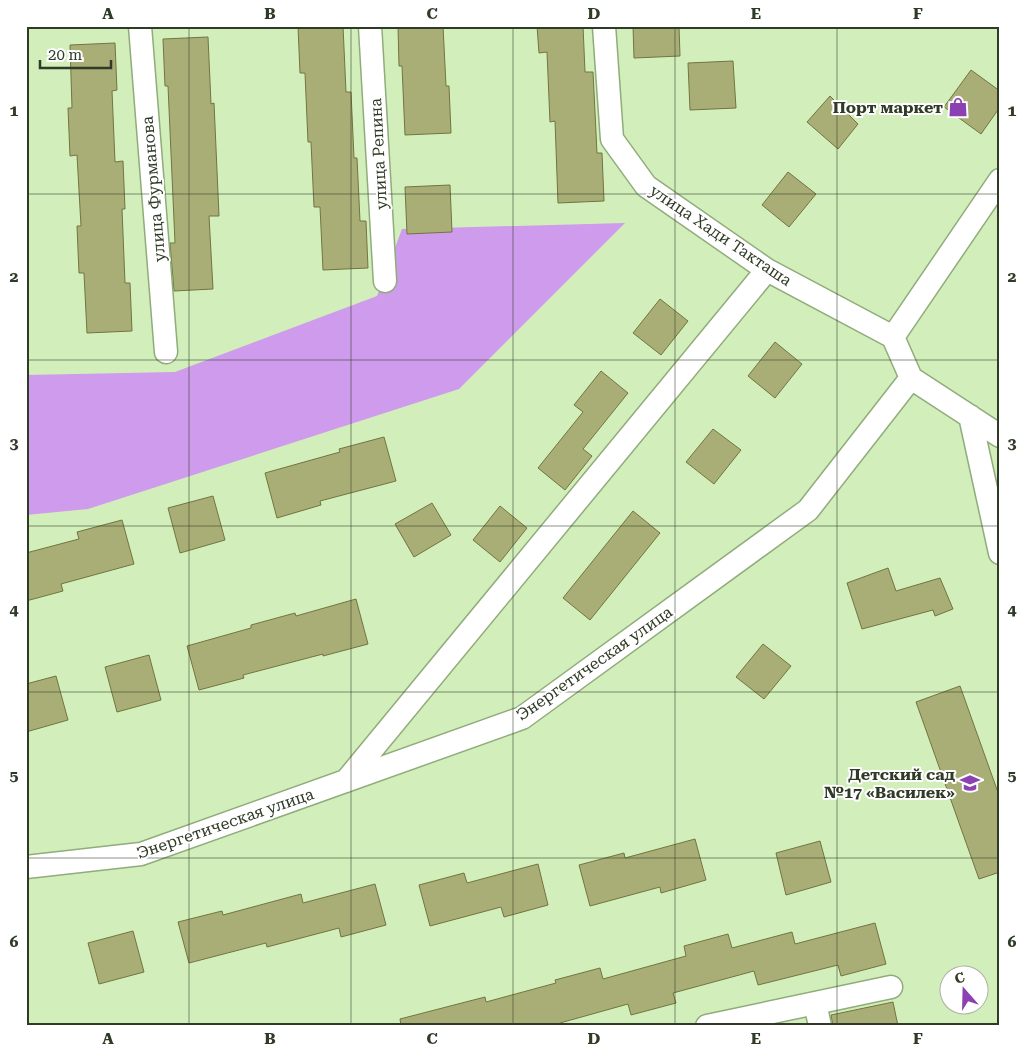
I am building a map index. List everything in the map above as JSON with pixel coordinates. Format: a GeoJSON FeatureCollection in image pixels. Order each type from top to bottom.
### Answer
{"type":"FeatureCollection","features":[{"type":"Feature","properties":{"kind":"street","name":"улица Фурманова"},"geometry":{"type":"LineString","coordinates":[[140,26],[166,352]]}},
{"type":"Feature","properties":{"kind":"street","name":"улица Репина"},"geometry":{"type":"LineString","coordinates":[[370,26],[385,281]]}},
{"type":"Feature","properties":{"kind":"street","name":"улица Хади Такташа"},"geometry":{"type":"LineString","coordinates":[[604,26],[612,139],[646,186],[767,270],[893,337]]}},
{"type":"Feature","properties":{"kind":"street"},"geometry":{"type":"LineString","coordinates":[[1000,180],[893,337],[911,378],[1000,436]]}},
{"type":"Feature","properties":{"kind":"street"},"geometry":{"type":"LineString","coordinates":[[346,781],[767,270]]}},
{"type":"Feature","properties":{"kind":"street","name":"Энергетическая улица"},"geometry":{"type":"LineString","coordinates":[[26,867],[141,854],[522,718],[808,510],[911,378]]}},
{"type":"Feature","properties":{"kind":"street"},"geometry":{"type":"LineString","coordinates":[[970,416],[1000,552]]}},
{"type":"Feature","properties":{"kind":"street"},"geometry":{"type":"LineString","coordinates":[[707,1026],[891,987]]}},
{"type":"Feature","properties":{"kind":"street"},"geometry":{"type":"LineString","coordinates":[[815,1003],[820,1026]]}},
{"type":"Feature","properties":{"kind":"shaded area"},"geometry":{"type":"Polygon","coordinates":[[[625,223],[459,389],[88,509],[26,515],[26,375],[175,372],[377,296],[402,229],[625,223]]]}},
{"type":"Feature","properties":{"kind":"building"},"geometry":{"type":"Polygon","coordinates":[[[298,26],[343,26],[346,92],[351,92],[354,158],[357,158],[360,221],[366,221],[368,268],[323,270],[320,207],[314,207],[311,142],[308,142],[305,73],[300,73],[298,26]]]}},
{"type":"Feature","properties":{"kind":"building"},"geometry":{"type":"Polygon","coordinates":[[[398,26],[443,26],[446,86],[449,86],[451,133],[405,135],[402,66],[399,66],[398,26]]]}},
{"type":"Feature","properties":{"kind":"building"},"geometry":{"type":"Polygon","coordinates":[[[537,26],[583,26],[585,72],[593,72],[597,153],[602,153],[604,201],[558,203],[555,121],[550,122],[547,52],[539,53],[537,26]]]}},
{"type":"Feature","properties":{"kind":"building"},"geometry":{"type":"Polygon","coordinates":[[[633,26],[679,26],[680,56],[634,58],[633,26]]]}},
{"type":"Feature","properties":{"kind":"building"},"geometry":{"type":"Polygon","coordinates":[[[208,37],[211,104],[214,103],[219,216],[209,216],[213,289],[174,291],[170,243],[175,243],[168,86],[165,86],[163,39],[208,37]]]}},
{"type":"Feature","properties":{"kind":"building"},"geometry":{"type":"Polygon","coordinates":[[[115,43],[117,90],[112,91],[115,162],[123,161],[125,209],[122,209],[125,283],[130,283],[132,331],[87,333],[84,273],[79,273],[77,226],[81,226],[77,155],[70,156],[68,108],[72,108],[70,45],[115,43]]]}},
{"type":"Feature","properties":{"kind":"building"},"geometry":{"type":"Polygon","coordinates":[[[733,61],[736,108],[690,110],[688,63],[733,61]]]}},
{"type":"Feature","properties":{"kind":"building"},"geometry":{"type":"Polygon","coordinates":[[[971,70],[1000,91],[1000,107],[981,134],[944,107],[971,70]]]}},
{"type":"Feature","properties":{"kind":"building"},"geometry":{"type":"Polygon","coordinates":[[[830,96],[858,124],[838,149],[807,122],[830,96]]]}},
{"type":"Feature","properties":{"kind":"building"},"geometry":{"type":"Polygon","coordinates":[[[788,172],[816,194],[789,227],[762,205],[788,172]]]}},
{"type":"Feature","properties":{"kind":"building"},"geometry":{"type":"Polygon","coordinates":[[[450,185],[452,232],[407,234],[405,187],[450,185]]]}},
{"type":"Feature","properties":{"kind":"building"},"geometry":{"type":"Polygon","coordinates":[[[660,299],[688,321],[661,355],[633,333],[660,299]]]}},
{"type":"Feature","properties":{"kind":"building"},"geometry":{"type":"Polygon","coordinates":[[[775,342],[802,364],[775,398],[748,376],[775,342]]]}},
{"type":"Feature","properties":{"kind":"building"},"geometry":{"type":"Polygon","coordinates":[[[601,371],[628,393],[583,449],[592,456],[565,490],[538,468],[583,412],[574,405],[601,371]]]}},
{"type":"Feature","properties":{"kind":"building"},"geometry":{"type":"Polygon","coordinates":[[[713,429],[741,450],[714,484],[686,462],[713,429]]]}},
{"type":"Feature","properties":{"kind":"building"},"geometry":{"type":"Polygon","coordinates":[[[384,437],[396,481],[320,501],[321,505],[277,518],[265,473],[340,452],[339,449],[384,437]]]}},
{"type":"Feature","properties":{"kind":"building"},"geometry":{"type":"Polygon","coordinates":[[[213,496],[225,540],[180,553],[168,508],[213,496]]]}},
{"type":"Feature","properties":{"kind":"building"},"geometry":{"type":"Polygon","coordinates":[[[432,503],[451,535],[414,557],[395,524],[432,503]]]}},
{"type":"Feature","properties":{"kind":"building"},"geometry":{"type":"Polygon","coordinates":[[[500,506],[527,528],[500,562],[473,540],[500,506]]]}},
{"type":"Feature","properties":{"kind":"building"},"geometry":{"type":"Polygon","coordinates":[[[633,511],[660,533],[590,620],[563,598],[633,511]]]}},
{"type":"Feature","properties":{"kind":"building"},"geometry":{"type":"Polygon","coordinates":[[[122,520],[134,564],[61,584],[63,591],[26,601],[26,553],[79,539],[77,532],[122,520]]]}},
{"type":"Feature","properties":{"kind":"building"},"geometry":{"type":"Polygon","coordinates":[[[888,568],[896,591],[940,578],[953,609],[935,616],[933,610],[862,629],[847,583],[888,568]]]}},
{"type":"Feature","properties":{"kind":"building"},"geometry":{"type":"Polygon","coordinates":[[[356,599],[368,644],[243,675],[244,678],[199,690],[187,646],[251,628],[251,625],[295,613],[296,616],[356,599]]]}},
{"type":"Feature","properties":{"kind":"building"},"geometry":{"type":"Polygon","coordinates":[[[763,644],[791,666],[764,699],[736,677],[763,644]]]}},
{"type":"Feature","properties":{"kind":"building"},"geometry":{"type":"Polygon","coordinates":[[[149,655],[161,700],[117,712],[105,667],[149,655]]]}},
{"type":"Feature","properties":{"kind":"building"},"geometry":{"type":"Polygon","coordinates":[[[56,676],[68,720],[26,732],[26,684],[56,676]]]}},
{"type":"Feature","properties":{"kind":"building"},"geometry":{"type":"Polygon","coordinates":[[[960,686],[1000,798],[1000,872],[979,879],[916,702],[960,686]]]}},
{"type":"Feature","properties":{"kind":"building"},"geometry":{"type":"Polygon","coordinates":[[[695,839],[706,880],[661,893],[660,887],[590,906],[579,865],[624,853],[625,858],[695,839]]]}},
{"type":"Feature","properties":{"kind":"building"},"geometry":{"type":"Polygon","coordinates":[[[820,841],[831,882],[786,895],[776,853],[820,841]]]}},
{"type":"Feature","properties":{"kind":"building"},"geometry":{"type":"Polygon","coordinates":[[[538,864],[548,905],[504,917],[501,907],[430,926],[419,885],[464,873],[467,883],[538,864]]]}},
{"type":"Feature","properties":{"kind":"building"},"geometry":{"type":"Polygon","coordinates":[[[375,884],[386,925],[341,937],[339,928],[267,947],[266,943],[189,963],[178,922],[222,911],[223,915],[301,894],[303,903],[375,884]]]}},
{"type":"Feature","properties":{"kind":"building"},"geometry":{"type":"Polygon","coordinates":[[[875,923],[886,964],[841,976],[838,965],[758,985],[754,971],[673,993],[676,1003],[631,1015],[628,1004],[560,1023],[561,1026],[401,1026],[400,1019],[485,997],[486,1002],[556,983],[555,980],[600,968],[603,979],[686,956],[684,946],[728,934],[732,948],[792,932],[795,944],[875,923]]]}},
{"type":"Feature","properties":{"kind":"building"},"geometry":{"type":"Polygon","coordinates":[[[133,931],[144,972],[99,984],[88,943],[133,931]]]}},
{"type":"Feature","properties":{"kind":"building"},"geometry":{"type":"Polygon","coordinates":[[[893,1002],[898,1026],[833,1026],[831,1015],[893,1002]]]}},
{"type":"Feature","properties":{"kind":"place","name":"Порт маркет"},"geometry":{"type":"Point","coordinates":[958,107]}},
{"type":"Feature","properties":{"kind":"place","name":"Детский сад №17 «Василек»"},"geometry":{"type":"Point","coordinates":[970,783]}}]}
